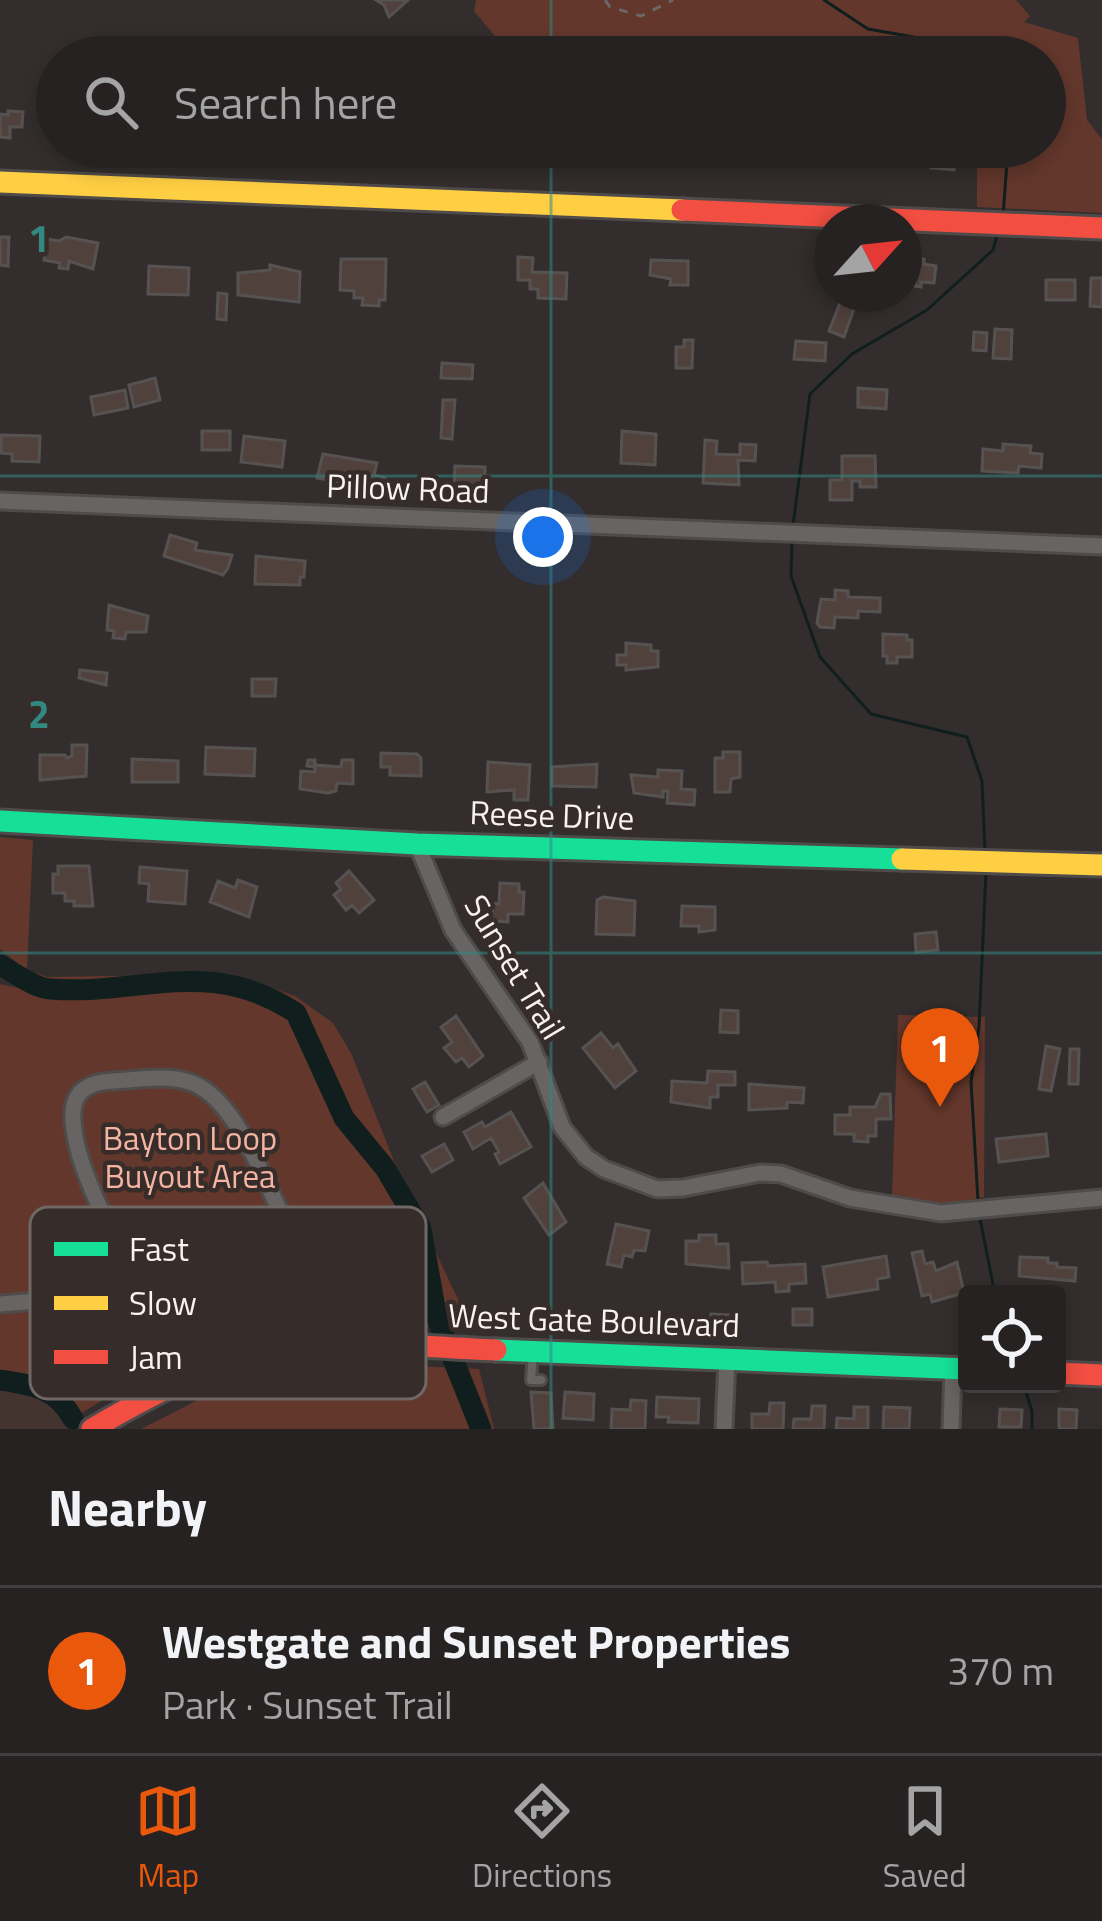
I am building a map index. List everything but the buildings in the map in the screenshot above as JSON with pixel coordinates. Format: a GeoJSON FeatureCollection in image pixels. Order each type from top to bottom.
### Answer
{"type":"FeatureCollection","features":[{"type":"Feature","properties":{"kind":"street"},"geometry":{"type":"LineString","coordinates":[[0,182],[1102,227]]}},
{"type":"Feature","properties":{"kind":"street","name":"Pillow Road"},"geometry":{"type":"LineString","coordinates":[[0,501],[1102,546]]}},
{"type":"Feature","properties":{"kind":"street","name":"Reese Drive"},"geometry":{"type":"LineString","coordinates":[[0,821],[417,844],[1102,866]]}},
{"type":"Feature","properties":{"kind":"street","name":"Sunset Trail"},"geometry":{"type":"LineString","coordinates":[[417,844],[453,930],[530,1042],[553,1111],[586,1157],[626,1179],[657,1189],[781,1174],[850,1198],[941,1213],[1102,1198]]}},
{"type":"Feature","properties":{"kind":"street"},"geometry":{"type":"LineString","coordinates":[[443,1117],[539,1062]]}},
{"type":"Feature","properties":{"kind":"street"},"geometry":{"type":"LineString","coordinates":[[102,1207],[79,1149],[73,1110],[76,1099],[88,1085],[174,1079],[202,1086],[225,1106],[278,1207]]}},
{"type":"Feature","properties":{"kind":"street"},"geometry":{"type":"LineString","coordinates":[[0,1304],[30,1302]]}},
{"type":"Feature","properties":{"kind":"street","name":"West Gate Boulevard"},"geometry":{"type":"LineString","coordinates":[[426,1347],[958,1368]]}},
{"type":"Feature","properties":{"kind":"street"},"geometry":{"type":"LineString","coordinates":[[724,1429],[727,1359]]}},
{"type":"Feature","properties":{"kind":"street"},"geometry":{"type":"LineString","coordinates":[[1066,1373],[1102,1375]]}},
{"type":"Feature","properties":{"kind":"street"},"geometry":{"type":"LineString","coordinates":[[951,1429],[958,1382]]}},
{"type":"Feature","properties":{"kind":"street","name":"West Gate Boulevard"},"geometry":{"type":"LineString","coordinates":[[92,1429],[143,1399]]}},
{"type":"Feature","properties":{"kind":"lane"},"geometry":{"type":"LineString","coordinates":[[531,1380],[533,1351]]}},
{"type":"Feature","properties":{"kind":"path"},"geometry":{"type":"LineString","coordinates":[[605,0],[610,7],[641,16],[674,0]]}},
{"type":"Feature","properties":{"kind":"shaded area"},"geometry":{"type":"Polygon","coordinates":[[[0,1375],[30,1381],[30,1399],[70,1399],[85,1429],[0,1429],[0,1375]]]}},
{"type":"Feature","properties":{"kind":"green space"},"geometry":{"type":"Polygon","coordinates":[[[476,0],[1016,0],[1030,16],[1024,22],[1078,38],[1087,120],[1102,139],[1102,213],[977,207],[977,168],[1066,168],[1066,36],[495,36],[474,11],[476,0]]]}},
{"type":"Feature","properties":{"kind":"green space","name":"Bayton Loop Buyout Area"},"geometry":{"type":"Polygon","coordinates":[[[0,837],[33,840],[27,970],[47,977],[230,974],[295,996],[333,1023],[351,1053],[414,1207],[30,1207],[30,1381],[0,1375],[0,984],[19,988],[26,970],[0,949],[0,837]]]}},
{"type":"Feature","properties":{"kind":"green space"},"geometry":{"type":"Polygon","coordinates":[[[898,1015],[985,1017],[984,1197],[950,1205],[892,1198],[898,1015]]]}},
{"type":"Feature","properties":{"kind":"green space","name":"Bayton Loop Buyout Area"},"geometry":{"type":"Polygon","coordinates":[[[426,1232],[472,1329],[426,1326],[426,1232]]]}},
{"type":"Feature","properties":{"kind":"green space"},"geometry":{"type":"Polygon","coordinates":[[[426,1367],[479,1369],[494,1429],[141,1429],[200,1399],[426,1399],[426,1367]]]}},
{"type":"Feature","properties":{"kind":"green space","name":"Bayton Loop Buyout Area"},"geometry":{"type":"Polygon","coordinates":[[[67,1399],[105,1399],[78,1415],[67,1399]]]}},
{"type":"Feature","properties":{"kind":"waterway"},"geometry":{"type":"LineString","coordinates":[[824,0],[868,29],[908,36]]}},
{"type":"Feature","properties":{"kind":"waterway"},"geometry":{"type":"LineString","coordinates":[[1003,217],[1006,168]]}},
{"type":"Feature","properties":{"kind":"waterway"},"geometry":{"type":"LineString","coordinates":[[793,526],[810,394],[852,354],[927,310],[993,250],[998,232]]}},
{"type":"Feature","properties":{"kind":"waterway"},"geometry":{"type":"LineString","coordinates":[[792,542],[791,576],[820,657],[871,714],[967,737],[982,781],[985,850]]}},
{"type":"Feature","properties":{"kind":"waterway"},"geometry":{"type":"LineString","coordinates":[[978,1201],[971,1082],[979,1027],[986,871]]}},
{"type":"Feature","properties":{"kind":"waterway"},"geometry":{"type":"LineString","coordinates":[[0,965],[50,989],[174,982],[233,986],[296,1013],[344,1118],[385,1168],[408,1207]]}},
{"type":"Feature","properties":{"kind":"waterway"},"geometry":{"type":"LineString","coordinates":[[980,1219],[993,1285]]}},
{"type":"Feature","properties":{"kind":"waterway"},"geometry":{"type":"LineString","coordinates":[[426,1257],[437,1319],[481,1429]]}},
{"type":"Feature","properties":{"kind":"waterway"},"geometry":{"type":"LineString","coordinates":[[0,1380],[30,1385]]}},
{"type":"Feature","properties":{"kind":"waterway"},"geometry":{"type":"LineString","coordinates":[[1026,1393],[1032,1429]]}},
{"type":"Feature","properties":{"kind":"waterway"},"geometry":{"type":"LineString","coordinates":[[57,1399],[73,1419]]}},
{"type":"Feature","properties":{"kind":"traffic: fast"},"geometry":{"type":"LineString","coordinates":[[0,821],[417,844],[902,859]]}},
{"type":"Feature","properties":{"kind":"traffic: fast"},"geometry":{"type":"LineString","coordinates":[[496,1350],[958,1369]]}},
{"type":"Feature","properties":{"kind":"traffic: slow"},"geometry":{"type":"LineString","coordinates":[[0,182],[682,210]]}},
{"type":"Feature","properties":{"kind":"traffic: slow"},"geometry":{"type":"LineString","coordinates":[[902,859],[1102,865]]}},
{"type":"Feature","properties":{"kind":"traffic: jam"},"geometry":{"type":"LineString","coordinates":[[682,210],[1102,228]]}},
{"type":"Feature","properties":{"kind":"traffic: jam"},"geometry":{"type":"LineString","coordinates":[[426,1346],[496,1350]]}},
{"type":"Feature","properties":{"kind":"traffic: jam"},"geometry":{"type":"LineString","coordinates":[[1066,1373],[1102,1375]]}},
{"type":"Feature","properties":{"kind":"traffic: jam"},"geometry":{"type":"LineString","coordinates":[[92,1429],[145,1399]]}},
{"type":"Feature","properties":{"kind":"place","name":"Westgate and Sunset Properties"},"geometry":{"type":"Point","coordinates":[940,1107]}}]}
